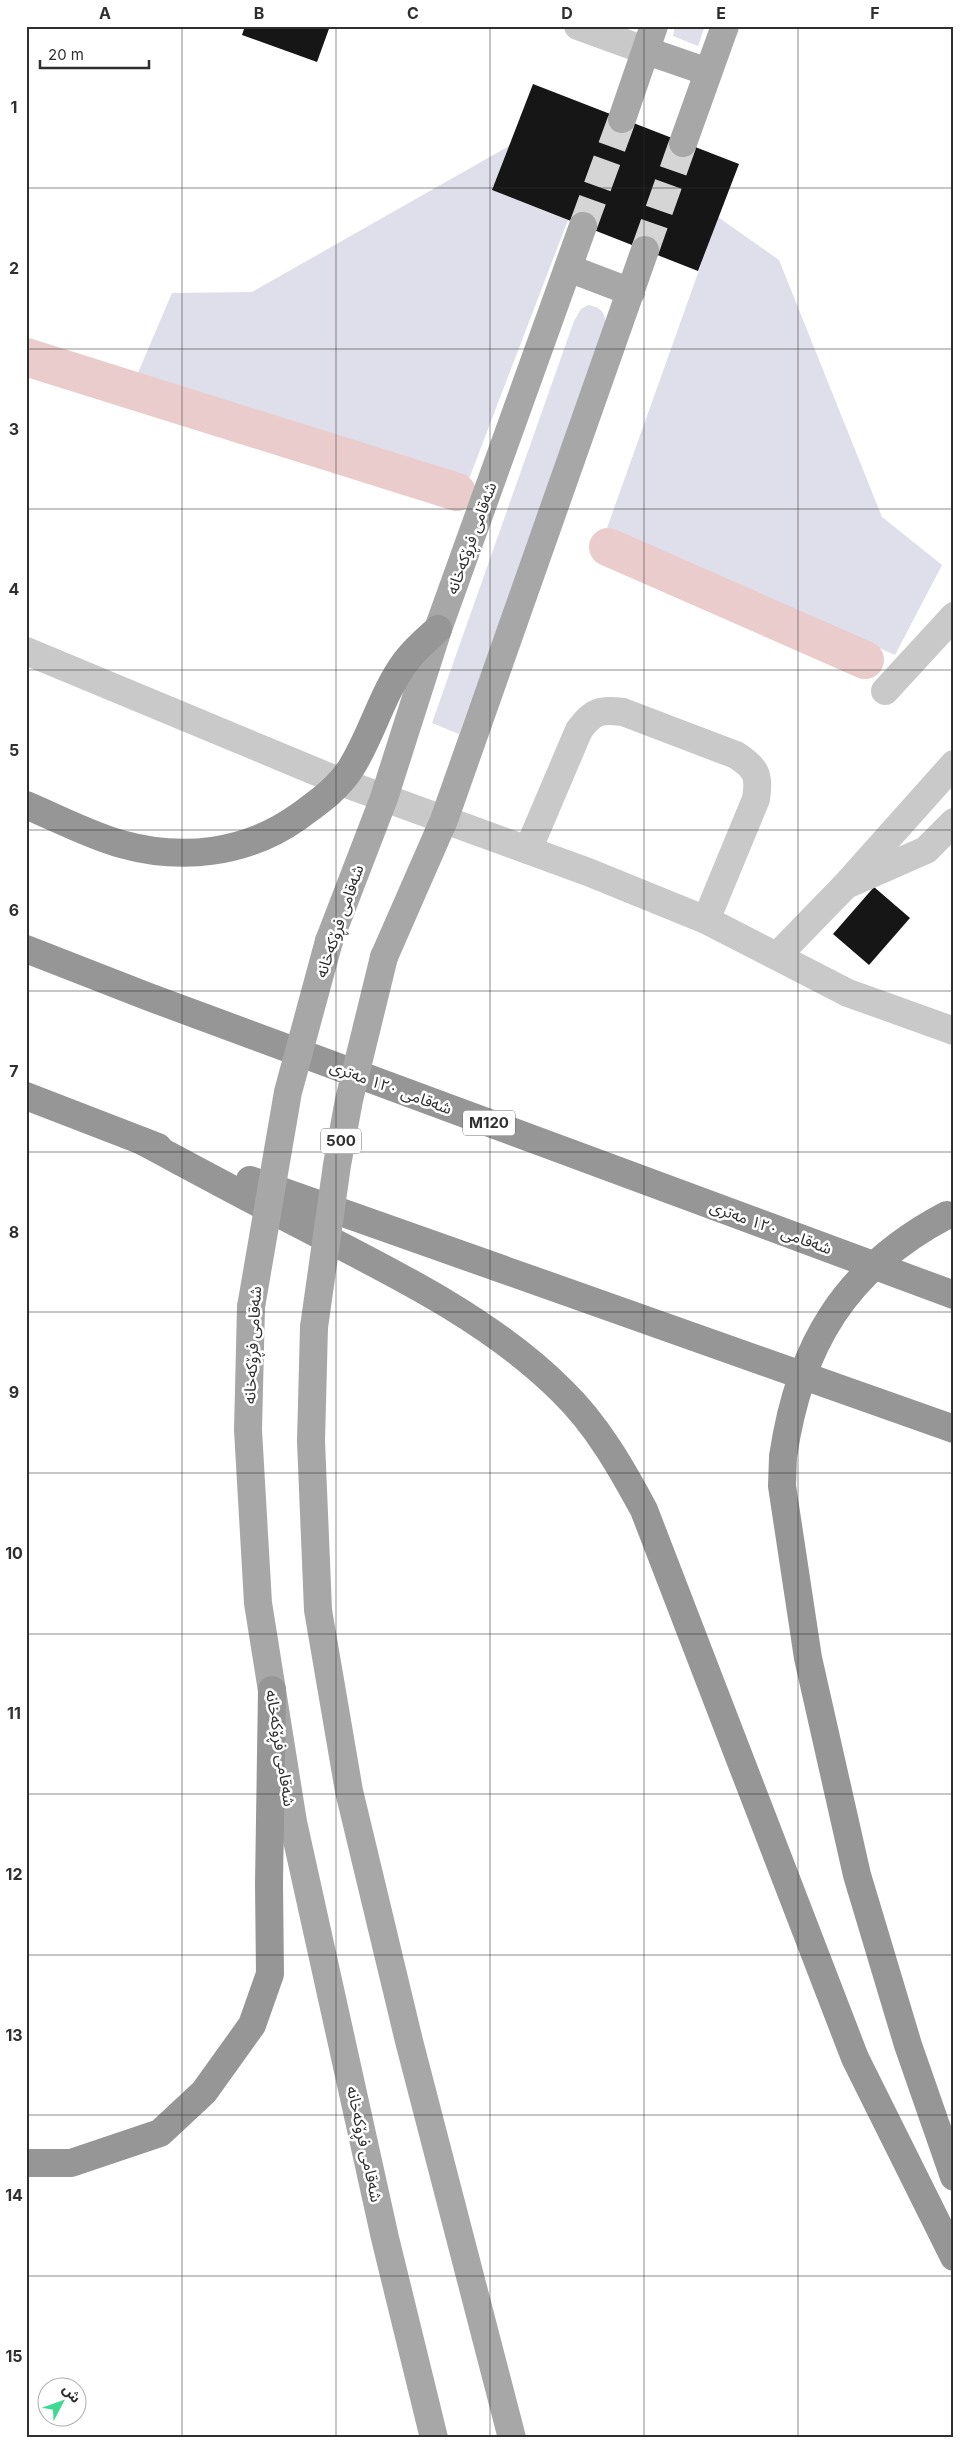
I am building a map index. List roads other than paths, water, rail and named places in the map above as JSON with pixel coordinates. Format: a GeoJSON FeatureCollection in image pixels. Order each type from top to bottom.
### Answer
{"type":"FeatureCollection","features":[{"type":"Feature","properties":{"kind":"highway"},"geometry":{"type":"LineString","coordinates":[[26,806],[119,843],[152,852],[187,854],[222,850],[255,841],[286,826],[315,805],[341,782],[360,752],[406,662],[418,646],[438,629]]}},
{"type":"Feature","properties":{"kind":"highway","name":"شەقامی ١٢٠ مەتری"},"geometry":{"type":"LineString","coordinates":[[26,949],[167,1004],[954,1295]]}},
{"type":"Feature","properties":{"kind":"highway"},"geometry":{"type":"LineString","coordinates":[[26,1096],[142,1141],[954,1429]]}},
{"type":"Feature","properties":{"kind":"highway"},"geometry":{"type":"LineString","coordinates":[[142,1141],[411,1282],[477,1324],[532,1364],[564,1392],[597,1434],[623,1470],[644,1510],[855,2058],[954,2258]]}},
{"type":"Feature","properties":{"kind":"highway"},"geometry":{"type":"LineString","coordinates":[[950,1213],[914,1232],[887,1252],[863,1275],[832,1313],[812,1348],[800,1382],[786,1432],[782,1457],[782,1486],[808,1658],[857,1876],[908,2045],[954,2177]]}},
{"type":"Feature","properties":{"kind":"highway"},"geometry":{"type":"LineString","coordinates":[[26,2163],[71,2163],[160,2133],[204,2092],[252,2025],[270,1974],[268,1884],[272,1690]]}},
{"type":"Feature","properties":{"kind":"main road"},"geometry":{"type":"LineString","coordinates":[[683,142],[725,26]]}},
{"type":"Feature","properties":{"kind":"main road"},"geometry":{"type":"LineString","coordinates":[[622,119],[651,38],[708,72]]}},
{"type":"Feature","properties":{"kind":"main road","name":"شەقامی فڕۆکەخانە"},"geometry":{"type":"LineString","coordinates":[[434,2438],[386,2238],[293,1822],[258,1603],[248,1430],[251,1308],[288,1092],[329,941],[384,798],[438,629],[583,226]]}},
{"type":"Feature","properties":{"kind":"main road"},"geometry":{"type":"LineString","coordinates":[[444,820],[645,250]]}},
{"type":"Feature","properties":{"kind":"main road"},"geometry":{"type":"LineString","coordinates":[[568,268],[631,292]]}},
{"type":"Feature","properties":{"kind":"main road","name":"500"},"geometry":{"type":"LineString","coordinates":[[444,820],[384,958],[349,1100],[337,1164],[314,1327],[311,1441],[318,1610],[349,1791],[409,2041],[512,2438]]}},
{"type":"Feature","properties":{"kind":"street"},"geometry":{"type":"LineString","coordinates":[[578,26],[651,38]]}},
{"type":"Feature","properties":{"kind":"street"},"geometry":{"type":"LineString","coordinates":[[886,691],[954,616]]}},
{"type":"Feature","properties":{"kind":"street"},"geometry":{"type":"LineString","coordinates":[[26,651],[341,782],[588,872],[706,920],[848,993],[954,1031]]}},
{"type":"Feature","properties":{"kind":"street"},"geometry":{"type":"LineString","coordinates":[[528,850],[579,730],[590,716],[606,710],[623,712],[736,756],[751,765],[759,782],[756,799],[706,920]]}},
{"type":"Feature","properties":{"kind":"street"},"geometry":{"type":"LineString","coordinates":[[777,956],[845,886],[954,764]]}},
{"type":"Feature","properties":{"kind":"street"},"geometry":{"type":"LineString","coordinates":[[845,886],[926,850],[954,822]]}},
{"type":"Feature","properties":{"kind":"waterway"},"geometry":{"type":"LineString","coordinates":[[26,357],[457,492]]}},
{"type":"Feature","properties":{"kind":"waterway"},"geometry":{"type":"LineString","coordinates":[[608,547],[865,660]]}},
{"type":"Feature","properties":{"kind":"tunnel"},"geometry":{"type":"LineString","coordinates":[[583,226],[622,119]]}},
{"type":"Feature","properties":{"kind":"tunnel"},"geometry":{"type":"LineString","coordinates":[[645,250],[683,143]]}}]}
